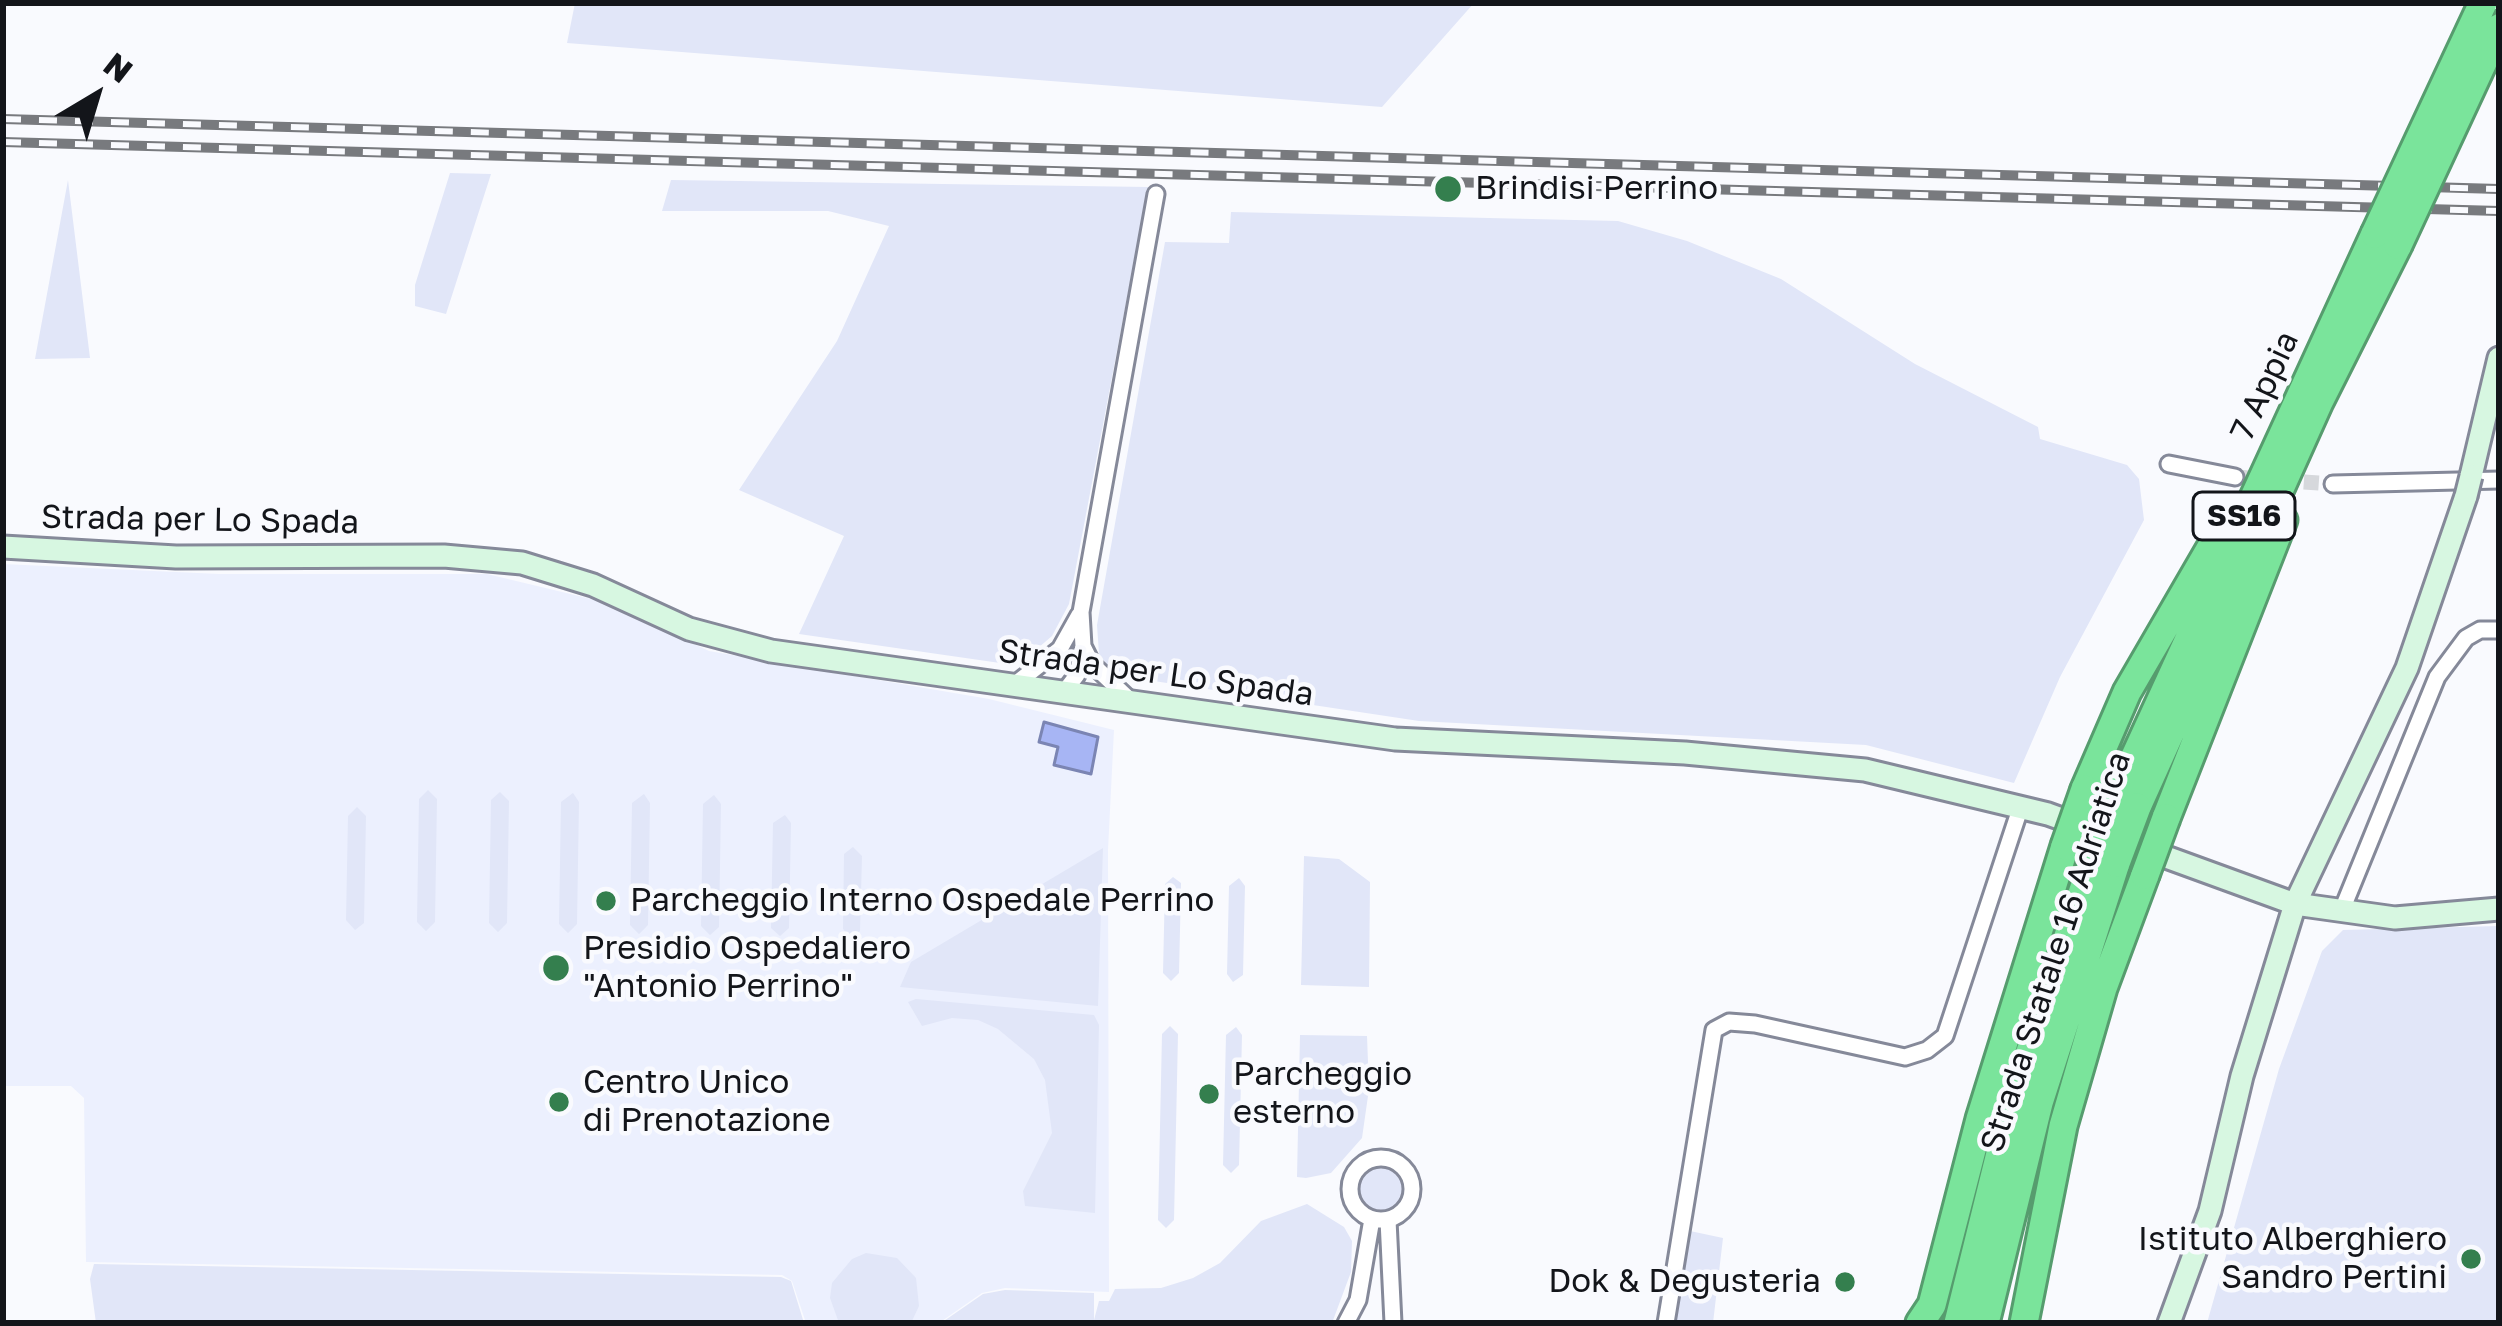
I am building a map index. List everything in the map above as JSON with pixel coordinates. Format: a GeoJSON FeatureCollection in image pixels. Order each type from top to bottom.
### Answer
{"type":"FeatureCollection","features":[{"type":"Feature","properties":{"kind":"highway","name":"7 Appia"},"geometry":{"type":"LineString","coordinates":[[2126,803],[2386,239],[2482,3]]}},
{"type":"Feature","properties":{"kind":"highway","name":"SS16"},"geometry":{"type":"LineString","coordinates":[[2386,239],[2499,28]]}},
{"type":"Feature","properties":{"kind":"highway"},"geometry":{"type":"LineString","coordinates":[[1920,1323],[1932,1305],[1980,1119],[2085,789],[2127,692],[2206,556],[2252,462],[2310,399]]}},
{"type":"Feature","properties":{"kind":"highway"},"geometry":{"type":"LineString","coordinates":[[2024,1323],[2062,1126],[2103,988],[2295,489],[2310,399]]}},
{"type":"Feature","properties":{"kind":"highway","name":"Strada Statale 16 Adriatica"},"geometry":{"type":"LineString","coordinates":[[1985,1323],[1997,1208],[2034,1034],[2126,803]]}},
{"type":"Feature","properties":{"kind":"highway","name":"Strada Statale 16 Adriatica"},"geometry":{"type":"LineString","coordinates":[[1958,1323],[1997,1208]]}},
{"type":"Feature","properties":{"kind":"street"},"geometry":{"type":"LineString","coordinates":[[1064,692],[1077,675],[1083,646],[1081,612],[1156,194]]}},
{"type":"Feature","properties":{"kind":"street"},"geometry":{"type":"LineString","coordinates":[[2169,1323],[2210,1211],[2242,1076],[2295,904],[2407,668],[2468,486],[2499,358]]}},
{"type":"Feature","properties":{"kind":"street"},"geometry":{"type":"LineString","coordinates":[[2169,464],[2235,477]]}},
{"type":"Feature","properties":{"kind":"street"},"geometry":{"type":"LineString","coordinates":[[2333,484],[2499,481]]}},
{"type":"Feature","properties":{"kind":"street","name":"Strada per Lo Spada"},"geometry":{"type":"LineString","coordinates":[[3,548],[176,557],[485,558],[557,572],[728,642],[1394,739],[1776,759],[1865,770],[2021,806],[2295,904],[2395,918],[2499,909]]}},
{"type":"Feature","properties":{"kind":"street"},"geometry":{"type":"LineString","coordinates":[[1014,685],[1060,649],[1081,612]]}},
{"type":"Feature","properties":{"kind":"street"},"geometry":{"type":"LineString","coordinates":[[2342,910],[2437,677],[2466,638],[2480,630],[2499,630]]}},
{"type":"Feature","properties":{"kind":"street"},"geometry":{"type":"LineString","coordinates":[[1083,646],[1108,682],[1134,703]]}},
{"type":"Feature","properties":{"kind":"street"},"geometry":{"type":"LineString","coordinates":[[1060,649],[1064,692]]}},
{"type":"Feature","properties":{"kind":"street"},"geometry":{"type":"LineString","coordinates":[[1666,1323],[1714,1030],[1729,1022],[1755,1024],[1905,1057],[1946,1036],[2021,806]]}},
{"type":"Feature","properties":{"kind":"street"},"geometry":{"type":"LineString","coordinates":[[1346,1323],[1358,1300],[1380,1219],[1393,1323]]}},
{"type":"Feature","properties":{"kind":"shaded area"},"geometry":{"type":"Polygon","coordinates":[[[575,3],[1474,3],[1382,107],[567,43],[575,3]]]}},
{"type":"Feature","properties":{"kind":"shaded area"},"geometry":{"type":"Polygon","coordinates":[[[450,173],[491,174],[446,314],[415,306],[415,285],[450,173]]]}},
{"type":"Feature","properties":{"kind":"shaded area"},"geometry":{"type":"Polygon","coordinates":[[[68,180],[90,358],[35,359],[68,180]]]}},
{"type":"Feature","properties":{"kind":"shaded area"},"geometry":{"type":"Polygon","coordinates":[[[671,180],[1148,187],[1069,604],[1052,636],[1024,660],[1000,663],[799,634],[844,536],[739,490],[837,341],[889,226],[828,211],[662,211],[671,180]]]}},
{"type":"Feature","properties":{"kind":"shaded area"},"geometry":{"type":"Polygon","coordinates":[[[1231,212],[1618,221],[1687,241],[1781,279],[1915,364],[2038,427],[2040,439],[2127,465],[2139,479],[2144,520],[2060,677],[2014,783],[1866,745],[1419,721],[1114,675],[1099,654],[1097,625],[1165,242],[1229,243],[1231,212]]]}},
{"type":"Feature","properties":{"kind":"shaded area","name":"Presidio Ospedaliero \"Antonio Perrino\""},"geometry":{"type":"Polygon","coordinates":[[[3,564],[219,574],[487,574],[608,603],[709,651],[989,699],[1114,730],[1108,850],[1109,1292],[1005,1288],[982,1293],[939,1323],[806,1323],[792,1281],[782,1275],[86,1262],[84,1098],[71,1086],[3,1086],[3,564]]]}},
{"type":"Feature","properties":{"kind":"shaded area"},"geometry":{"type":"Polygon","coordinates":[[[428,790],[437,799],[435,922],[426,931],[417,922],[419,799],[428,790]]]}},
{"type":"Feature","properties":{"kind":"shaded area"},"geometry":{"type":"Polygon","coordinates":[[[500,792],[509,801],[507,923],[498,932],[489,923],[491,800],[500,792]]]}},
{"type":"Feature","properties":{"kind":"shaded area"},"geometry":{"type":"Polygon","coordinates":[[[573,793],[579,802],[577,924],[568,933],[559,924],[561,802],[573,793]]]}},
{"type":"Feature","properties":{"kind":"shaded area"},"geometry":{"type":"Polygon","coordinates":[[[644,794],[650,803],[648,925],[639,934],[630,925],[632,803],[644,794]]]}},
{"type":"Feature","properties":{"kind":"shaded area"},"geometry":{"type":"Polygon","coordinates":[[[714,795],[721,804],[719,927],[710,935],[701,926],[703,804],[714,795]]]}},
{"type":"Feature","properties":{"kind":"shaded area"},"geometry":{"type":"Polygon","coordinates":[[[357,807],[366,816],[364,923],[355,930],[346,920],[348,816],[357,807]]]}},
{"type":"Feature","properties":{"kind":"shaded area"},"geometry":{"type":"Polygon","coordinates":[[[785,815],[791,823],[789,928],[780,936],[771,928],[773,823],[785,815]]]}},
{"type":"Feature","properties":{"kind":"shaded area"},"geometry":{"type":"Polygon","coordinates":[[[853,847],[862,856],[860,931],[851,938],[843,929],[844,854],[853,847]]]}},
{"type":"Feature","properties":{"kind":"shaded area"},"geometry":{"type":"Polygon","coordinates":[[[1103,848],[1098,1006],[900,987],[911,962],[1103,848]]]}},
{"type":"Feature","properties":{"kind":"shaded area"},"geometry":{"type":"Polygon","coordinates":[[[1304,856],[1339,859],[1370,882],[1369,987],[1301,985],[1304,856]]]}},
{"type":"Feature","properties":{"kind":"shaded area"},"geometry":{"type":"Polygon","coordinates":[[[1173,877],[1181,883],[1179,973],[1171,981],[1163,973],[1165,884],[1173,877]]]}},
{"type":"Feature","properties":{"kind":"shaded area"},"geometry":{"type":"Polygon","coordinates":[[[1239,878],[1245,886],[1243,975],[1233,982],[1227,974],[1229,886],[1239,878]]]}},
{"type":"Feature","properties":{"kind":"shaded area"},"geometry":{"type":"Polygon","coordinates":[[[2499,926],[2499,1323],[2207,1323],[2279,1069],[2322,951],[2343,930],[2499,926]]]}},
{"type":"Feature","properties":{"kind":"shaded area"},"geometry":{"type":"Polygon","coordinates":[[[908,1002],[1094,1015],[1099,1025],[1095,1213],[1025,1206],[1023,1191],[1052,1133],[1045,1080],[1034,1059],[998,1029],[978,1020],[952,1018],[922,1026],[908,1002]]]}},
{"type":"Feature","properties":{"kind":"shaded area"},"geometry":{"type":"Polygon","coordinates":[[[1170,1026],[1178,1034],[1174,1220],[1166,1228],[1158,1220],[1162,1034],[1170,1026]]]}},
{"type":"Feature","properties":{"kind":"shaded area"},"geometry":{"type":"Polygon","coordinates":[[[1236,1027],[1242,1035],[1239,1165],[1231,1173],[1223,1165],[1226,1035],[1236,1027]]]}},
{"type":"Feature","properties":{"kind":"shaded area"},"geometry":{"type":"Polygon","coordinates":[[[1300,1035],[1367,1036],[1369,1089],[1362,1138],[1331,1173],[1306,1178],[1297,1177],[1300,1035]]]}},
{"type":"Feature","properties":{"kind":"shaded area"},"geometry":{"type":"Polygon","coordinates":[[[1380,1166],[1396,1173],[1403,1189],[1396,1205],[1380,1212],[1364,1205],[1357,1189],[1364,1173],[1380,1166]]]}},
{"type":"Feature","properties":{"kind":"shaded area"},"geometry":{"type":"Polygon","coordinates":[[[1307,1204],[1344,1227],[1352,1241],[1351,1272],[1332,1323],[941,1323],[983,1294],[1005,1290],[1094,1293],[1094,1320],[1099,1301],[1109,1301],[1115,1289],[1161,1288],[1193,1278],[1220,1263],[1261,1221],[1307,1204]]]}},
{"type":"Feature","properties":{"kind":"shaded area"},"geometry":{"type":"Polygon","coordinates":[[[1690,1231],[1723,1238],[1713,1323],[1675,1323],[1690,1231]]]}},
{"type":"Feature","properties":{"kind":"shaded area"},"geometry":{"type":"Polygon","coordinates":[[[866,1253],[897,1258],[916,1278],[919,1306],[911,1323],[839,1323],[830,1298],[832,1283],[852,1259],[866,1253]]]}},
{"type":"Feature","properties":{"kind":"shaded area"},"geometry":{"type":"Polygon","coordinates":[[[94,1264],[781,1277],[791,1281],[804,1323],[96,1323],[90,1279],[94,1264]]]}},
{"type":"Feature","properties":{"kind":"water"},"geometry":{"type":"Polygon","coordinates":[[[1044,722],[1098,737],[1091,774],[1054,765],[1058,747],[1039,742],[1044,722]]]}},
{"type":"Feature","properties":{"kind":"tunnel"},"geometry":{"type":"LineString","coordinates":[[2235,477],[2333,484]]}},
{"type":"Feature","properties":{"kind":"railway"},"geometry":{"type":"LineString","coordinates":[[3,119],[2499,189]]}},
{"type":"Feature","properties":{"kind":"railway"},"geometry":{"type":"LineString","coordinates":[[3,142],[2499,211]]}},
{"type":"Feature","properties":{"kind":"place","name":"Brindisi Perrino"},"geometry":{"type":"Point","coordinates":[1448,189]}},
{"type":"Feature","properties":{"kind":"place","name":"Parcheggio Interno Ospedale Perrino"},"geometry":{"type":"Point","coordinates":[606,901]}},
{"type":"Feature","properties":{"kind":"place","name":"Presidio Ospedaliero \"Antonio Perrino\""},"geometry":{"type":"Point","coordinates":[556,968]}},
{"type":"Feature","properties":{"kind":"place","name":"Parcheggio esterno"},"geometry":{"type":"Point","coordinates":[1209,1094]}},
{"type":"Feature","properties":{"kind":"place","name":"Centro Unico di Prenotazione"},"geometry":{"type":"Point","coordinates":[559,1102]}},
{"type":"Feature","properties":{"kind":"place","name":"Istituto Alberghiero Sandro Pertini"},"geometry":{"type":"Point","coordinates":[2471,1259]}},
{"type":"Feature","properties":{"kind":"place","name":"Dok & Degusteria"},"geometry":{"type":"Point","coordinates":[1845,1282]}}]}
